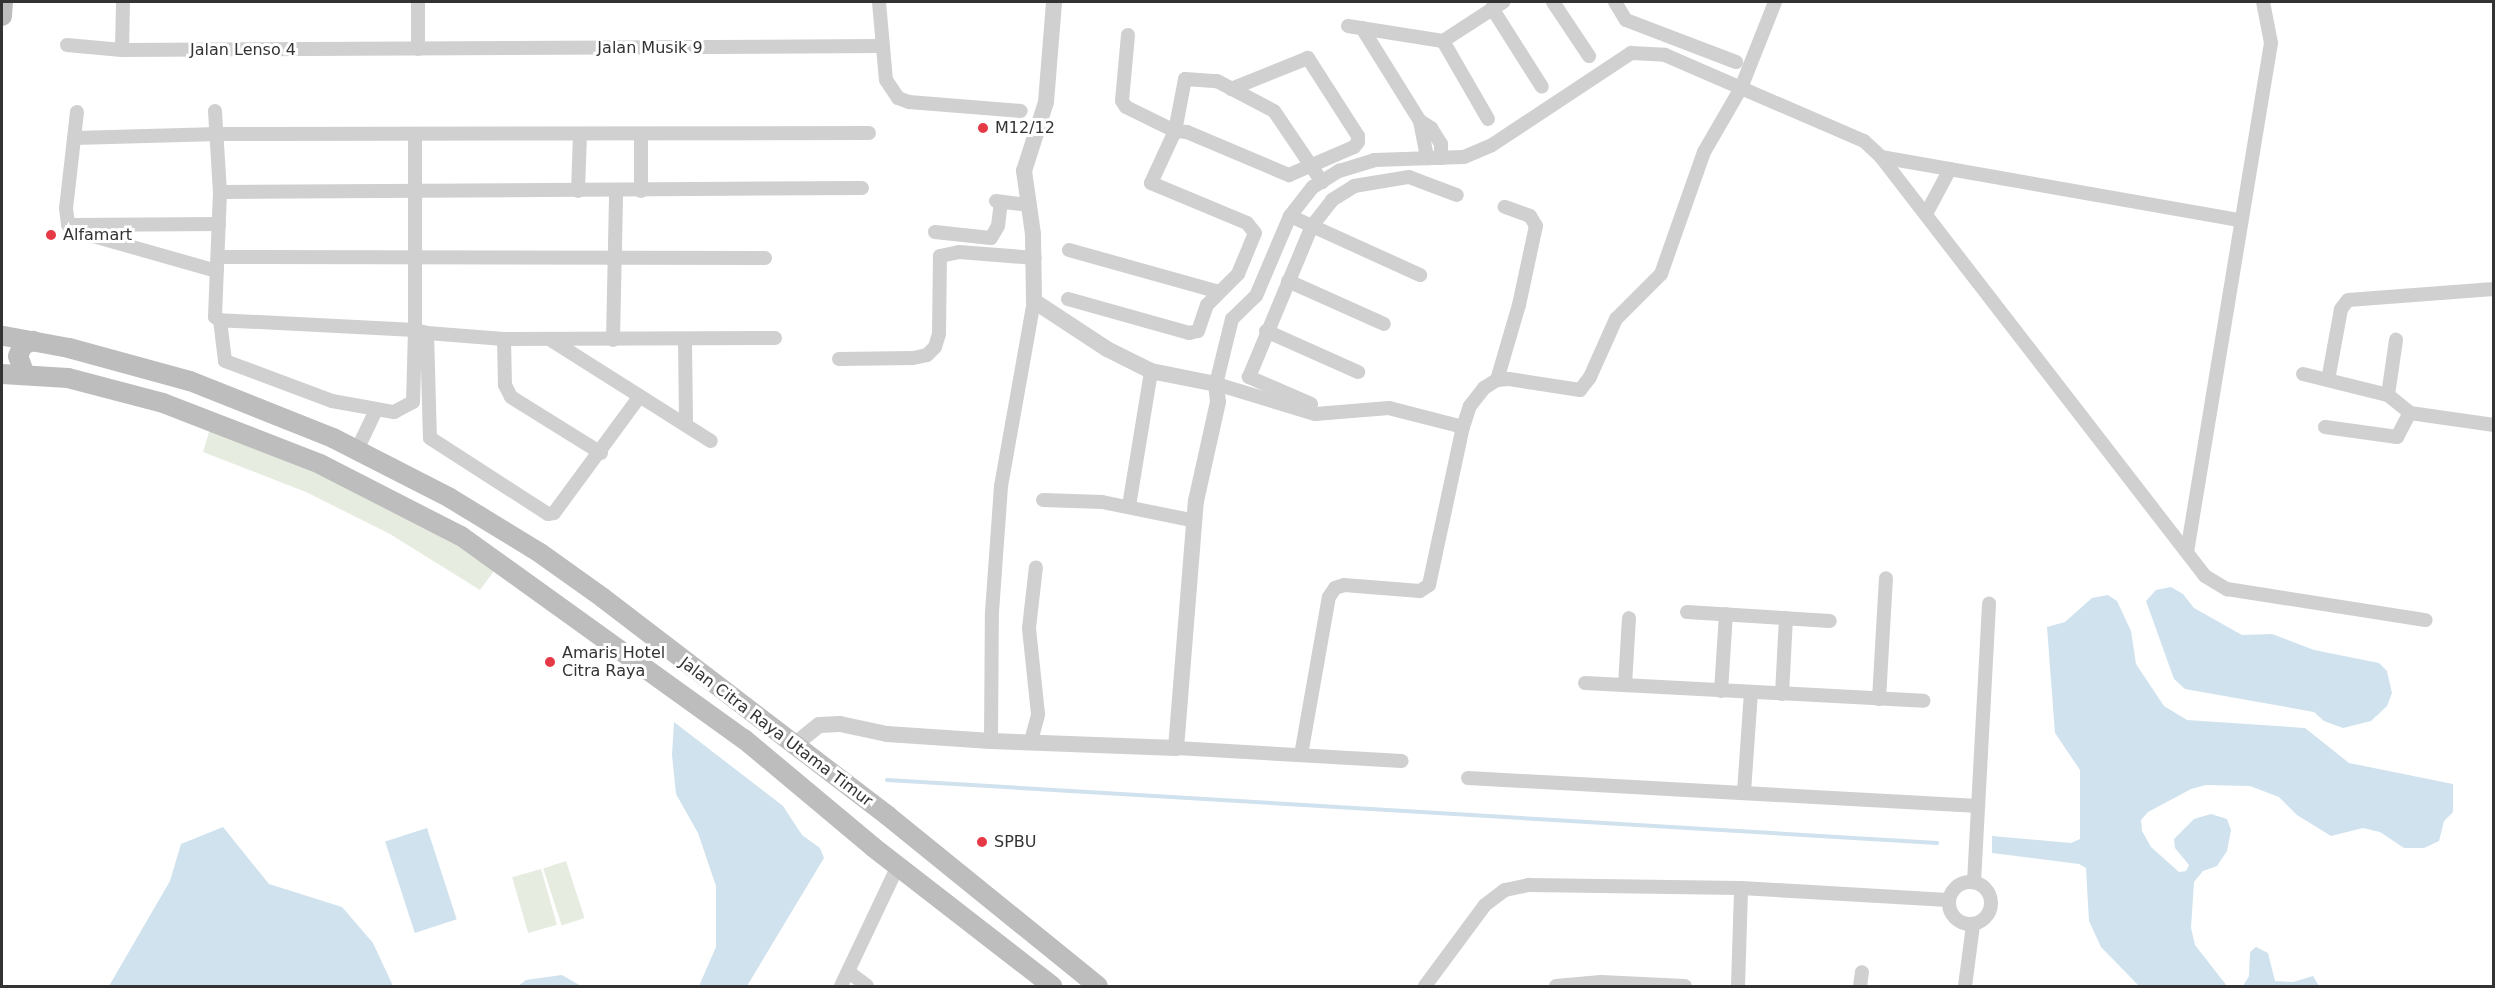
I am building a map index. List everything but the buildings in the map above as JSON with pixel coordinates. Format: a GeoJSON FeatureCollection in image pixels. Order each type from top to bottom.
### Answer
{"type":"FeatureCollection","features":[{"type":"Feature","properties":{"kind":"main road"},"geometry":{"type":"LineString","coordinates":[[2,16],[3,2]]}},
{"type":"Feature","properties":{"kind":"main road","name":"Jalan Citra Raya Utama Timur"},"geometry":{"type":"LineString","coordinates":[[2,338],[33,341],[190,381],[357,450],[450,498],[519,539],[603,598],[646,634],[888,816],[1098,987]]}},
{"type":"Feature","properties":{"kind":"main road"},"geometry":{"type":"LineString","coordinates":[[25,375],[18,356],[24,345],[33,341]]}},
{"type":"Feature","properties":{"kind":"main road","name":"Jalan Citra Raya Utama Timur"},"geometry":{"type":"LineString","coordinates":[[2,374],[68,378],[123,391],[320,464],[461,536],[744,739],[898,866],[1052,987]]}},
{"type":"Feature","properties":{"kind":"main road"},"geometry":{"type":"LineString","coordinates":[[628,656],[646,634]]}},
{"type":"Feature","properties":{"kind":"main road"},"geometry":{"type":"LineString","coordinates":[[973,924],[990,899]]}},
{"type":"Feature","properties":{"kind":"street"},"geometry":{"type":"LineString","coordinates":[[122,50],[123,2]]}},
{"type":"Feature","properties":{"kind":"street"},"geometry":{"type":"LineString","coordinates":[[418,2],[418,49]]}},
{"type":"Feature","properties":{"kind":"street"},"geometry":{"type":"LineString","coordinates":[[879,2],[881,46],[889,88],[898,98],[909,102],[1022,111]]}},
{"type":"Feature","properties":{"kind":"street"},"geometry":{"type":"LineString","coordinates":[[991,741],[992,612],[1001,486],[1034,301],[1035,258],[1024,171],[1046,102],[1054,2]]}},
{"type":"Feature","properties":{"kind":"street"},"geometry":{"type":"LineString","coordinates":[[1553,2],[1589,56]]}},
{"type":"Feature","properties":{"kind":"street"},"geometry":{"type":"LineString","coordinates":[[1615,2],[1626,20],[1736,62]]}},
{"type":"Feature","properties":{"kind":"street"},"geometry":{"type":"LineString","coordinates":[[1497,380],[1580,390],[1616,319],[1661,274],[1704,152],[1741,88],[1775,2]]}},
{"type":"Feature","properties":{"kind":"street"},"geometry":{"type":"LineString","coordinates":[[2187,552],[2239,220],[2271,43],[2264,2]]}},
{"type":"Feature","properties":{"kind":"street"},"geometry":{"type":"LineString","coordinates":[[1434,158],[1441,144],[1431,128],[1420,121],[1355,27],[1443,41],[1498,5],[1542,87]]}},
{"type":"Feature","properties":{"kind":"street"},"geometry":{"type":"LineString","coordinates":[[1128,35],[1122,101],[1126,107],[1175,131],[1187,132],[1289,175],[1354,147],[1358,136],[1308,58],[1231,89]]}},
{"type":"Feature","properties":{"kind":"street"},"geometry":{"type":"LineString","coordinates":[[1443,41],[1488,119]]}},
{"type":"Feature","properties":{"kind":"street","name":"Jalan Lenso 4"},"geometry":{"type":"LineString","coordinates":[[67,45],[122,50],[418,49]]}},
{"type":"Feature","properties":{"kind":"street","name":"Jalan Musik 9"},"geometry":{"type":"LineString","coordinates":[[418,49],[881,46]]}},
{"type":"Feature","properties":{"kind":"street"},"geometry":{"type":"LineString","coordinates":[[1176,748],[1195,521],[1203,462],[1218,402],[1216,384],[1232,319],[1256,296],[1290,216],[1322,182],[1339,171],[1374,160],[1464,157],[1492,145],[1631,53],[1665,55],[1864,141],[1881,157],[1926,214],[2205,576],[2227,589],[2426,620]]}},
{"type":"Feature","properties":{"kind":"street"},"geometry":{"type":"LineString","coordinates":[[1068,299],[1189,333],[1198,331],[1207,305],[1238,274],[1255,233],[1247,223],[1151,183],[1175,131],[1185,79],[1217,81],[1274,111],[1322,182]]}},
{"type":"Feature","properties":{"kind":"street"},"geometry":{"type":"LineString","coordinates":[[215,111],[219,134],[219,224],[215,316],[220,320],[504,339],[775,338]]}},
{"type":"Feature","properties":{"kind":"street"},"geometry":{"type":"LineString","coordinates":[[68,225],[77,112]]}},
{"type":"Feature","properties":{"kind":"street"},"geometry":{"type":"LineString","coordinates":[[74,138],[219,134],[414,136],[869,133]]}},
{"type":"Feature","properties":{"kind":"street"},"geometry":{"type":"LineString","coordinates":[[641,134],[642,191]]}},
{"type":"Feature","properties":{"kind":"street"},"geometry":{"type":"LineString","coordinates":[[578,191],[580,135]]}},
{"type":"Feature","properties":{"kind":"street"},"geometry":{"type":"LineString","coordinates":[[414,136],[414,257],[428,433],[435,442],[548,514],[558,511],[640,396]]}},
{"type":"Feature","properties":{"kind":"street"},"geometry":{"type":"LineString","coordinates":[[1881,157],[2239,220]]}},
{"type":"Feature","properties":{"kind":"street"},"geometry":{"type":"LineString","coordinates":[[1926,214],[1950,169]]}},
{"type":"Feature","properties":{"kind":"street"},"geometry":{"type":"LineString","coordinates":[[1311,404],[1250,377],[1266,331],[1312,226],[1332,200],[1354,186],[1409,177],[1457,195]]}},
{"type":"Feature","properties":{"kind":"street"},"geometry":{"type":"LineString","coordinates":[[219,192],[414,193],[861,189]]}},
{"type":"Feature","properties":{"kind":"street"},"geometry":{"type":"LineString","coordinates":[[613,340],[616,191]]}},
{"type":"Feature","properties":{"kind":"street"},"geometry":{"type":"LineString","coordinates":[[935,232],[991,238],[998,226],[999,202],[1030,205]]}},
{"type":"Feature","properties":{"kind":"street"},"geometry":{"type":"LineString","coordinates":[[1301,755],[1329,597],[1335,588],[1344,585],[1420,591],[1429,585],[1463,427],[1470,406],[1497,380],[1519,305],[1536,226],[1530,216],[1505,207]]}},
{"type":"Feature","properties":{"kind":"street"},"geometry":{"type":"LineString","coordinates":[[1290,216],[1420,275]]}},
{"type":"Feature","properties":{"kind":"street"},"geometry":{"type":"LineString","coordinates":[[68,225],[219,224]]}},
{"type":"Feature","properties":{"kind":"street"},"geometry":{"type":"LineString","coordinates":[[68,225],[79,231],[217,264],[414,257],[765,258]]}},
{"type":"Feature","properties":{"kind":"street"},"geometry":{"type":"LineString","coordinates":[[1069,250],[1219,292]]}},
{"type":"Feature","properties":{"kind":"street"},"geometry":{"type":"LineString","coordinates":[[839,359],[913,358],[927,355],[935,347],[940,256],[959,252],[1035,258]]}},
{"type":"Feature","properties":{"kind":"street"},"geometry":{"type":"LineString","coordinates":[[1288,281],[1384,324]]}},
{"type":"Feature","properties":{"kind":"street"},"geometry":{"type":"LineString","coordinates":[[2328,380],[2341,309],[2348,300],[2493,289]]}},
{"type":"Feature","properties":{"kind":"street"},"geometry":{"type":"LineString","coordinates":[[1034,301],[1107,349],[1151,371],[1216,384],[1315,414],[1389,408],[1463,427]]}},
{"type":"Feature","properties":{"kind":"street"},"geometry":{"type":"LineString","coordinates":[[220,320],[225,361],[333,401],[394,412],[413,402],[421,332]]}},
{"type":"Feature","properties":{"kind":"street"},"geometry":{"type":"LineString","coordinates":[[1266,331],[1358,372]]}},
{"type":"Feature","properties":{"kind":"street"},"geometry":{"type":"LineString","coordinates":[[550,338],[711,441]]}},
{"type":"Feature","properties":{"kind":"street"},"geometry":{"type":"LineString","coordinates":[[504,339],[505,385],[511,397],[601,453]]}},
{"type":"Feature","properties":{"kind":"street"},"geometry":{"type":"LineString","coordinates":[[685,340],[686,424]]}},
{"type":"Feature","properties":{"kind":"street"},"geometry":{"type":"LineString","coordinates":[[2388,395],[2396,340]]}},
{"type":"Feature","properties":{"kind":"street"},"geometry":{"type":"LineString","coordinates":[[1129,506],[1151,371]]}},
{"type":"Feature","properties":{"kind":"street"},"geometry":{"type":"LineString","coordinates":[[2303,374],[2388,395],[2410,413],[2493,425]]}},
{"type":"Feature","properties":{"kind":"street"},"geometry":{"type":"LineString","coordinates":[[357,450],[376,410]]}},
{"type":"Feature","properties":{"kind":"street"},"geometry":{"type":"LineString","coordinates":[[2325,427],[2397,437],[2410,413]]}},
{"type":"Feature","properties":{"kind":"street"},"geometry":{"type":"LineString","coordinates":[[1042,500],[1129,506],[1195,521]]}},
{"type":"Feature","properties":{"kind":"street"},"geometry":{"type":"LineString","coordinates":[[1031,741],[1038,714],[1029,628],[1036,567]]}},
{"type":"Feature","properties":{"kind":"street"},"geometry":{"type":"LineString","coordinates":[[1879,699],[1886,578]]}},
{"type":"Feature","properties":{"kind":"street"},"geometry":{"type":"LineString","coordinates":[[1974,882],[1989,603]]}},
{"type":"Feature","properties":{"kind":"street"},"geometry":{"type":"LineString","coordinates":[[1688,612],[1830,621]]}},
{"type":"Feature","properties":{"kind":"street"},"geometry":{"type":"LineString","coordinates":[[1721,690],[1726,615]]}},
{"type":"Feature","properties":{"kind":"street"},"geometry":{"type":"LineString","coordinates":[[1625,685],[1629,618]]}},
{"type":"Feature","properties":{"kind":"street"},"geometry":{"type":"LineString","coordinates":[[1782,694],[1786,618]]}},
{"type":"Feature","properties":{"kind":"street"},"geometry":{"type":"LineString","coordinates":[[1585,683],[1924,701]]}},
{"type":"Feature","properties":{"kind":"street"},"geometry":{"type":"LineString","coordinates":[[1744,792],[1751,692]]}},
{"type":"Feature","properties":{"kind":"street"},"geometry":{"type":"LineString","coordinates":[[793,746],[819,725],[840,724],[887,734],[991,741],[1176,748],[1402,761]]}},
{"type":"Feature","properties":{"kind":"street"},"geometry":{"type":"LineString","coordinates":[[1468,778],[1978,806]]}},
{"type":"Feature","properties":{"kind":"street"},"geometry":{"type":"LineString","coordinates":[[867,987],[845,982],[898,866]]}},
{"type":"Feature","properties":{"kind":"street"},"geometry":{"type":"LineString","coordinates":[[1974,882],[1985,887],[1991,897],[1991,910],[1984,920],[1973,925],[1960,923],[1950,913],[1948,900],[1962,883],[1974,882]]}},
{"type":"Feature","properties":{"kind":"street"},"geometry":{"type":"LineString","coordinates":[[1425,987],[1485,905],[1504,890],[1529,885],[1586,884],[1741,888],[1948,900]]}},
{"type":"Feature","properties":{"kind":"street"},"geometry":{"type":"LineString","coordinates":[[1738,987],[1741,888]]}},
{"type":"Feature","properties":{"kind":"street"},"geometry":{"type":"LineString","coordinates":[[1965,987],[1973,925]]}},
{"type":"Feature","properties":{"kind":"street"},"geometry":{"type":"LineString","coordinates":[[1556,987],[1601,982],[1685,987]]}},
{"type":"Feature","properties":{"kind":"shaded area"},"geometry":{"type":"Polygon","coordinates":[[[212,422],[320,464],[500,563],[480,590],[390,534],[306,492],[203,452],[212,422]]]}},
{"type":"Feature","properties":{"kind":"shaded area"},"geometry":{"type":"Polygon","coordinates":[[[566,861],[585,918],[562,925],[543,868],[566,861]]]}},
{"type":"Feature","properties":{"kind":"shaded area"},"geometry":{"type":"Polygon","coordinates":[[[541,869],[557,925],[528,933],[512,877],[541,869]]]}},
{"type":"Feature","properties":{"kind":"water"},"geometry":{"type":"Polygon","coordinates":[[[2171,587],[2183,594],[2194,608],[2242,635],[2272,634],[2314,650],[2379,663],[2387,671],[2392,693],[2387,706],[2371,721],[2343,728],[2324,721],[2314,712],[2185,689],[2174,679],[2146,601],[2156,590],[2171,587]]]}},
{"type":"Feature","properties":{"kind":"water"},"geometry":{"type":"Polygon","coordinates":[[[2108,595],[2117,601],[2131,631],[2136,664],[2164,706],[2187,720],[2305,728],[2349,763],[2453,784],[2453,812],[2444,821],[2439,841],[2424,848],[2404,848],[2380,832],[2363,828],[2331,836],[2297,815],[2279,797],[2250,786],[2206,785],[2191,789],[2148,812],[2141,820],[2142,831],[2151,847],[2179,872],[2186,871],[2189,865],[2175,848],[2174,839],[2194,819],[2211,814],[2227,819],[2231,830],[2227,851],[2217,866],[2203,871],[2194,882],[2191,928],[2195,945],[2227,986],[2139,986],[2101,947],[2089,921],[2086,868],[2079,864],[1992,853],[1992,836],[2071,843],[2080,839],[2080,770],[2055,733],[2047,627],[2065,622],[2092,598],[2108,595]]]}},
{"type":"Feature","properties":{"kind":"water"},"geometry":{"type":"Polygon","coordinates":[[[674,722],[783,806],[802,835],[820,848],[824,858],[747,986],[699,986],[716,947],[716,886],[698,833],[676,794],[672,755],[674,722]]]}},
{"type":"Feature","properties":{"kind":"water"},"geometry":{"type":"Polygon","coordinates":[[[223,827],[269,884],[342,907],[373,943],[393,986],[109,986],[170,881],[181,844],[223,827]]]}},
{"type":"Feature","properties":{"kind":"water"},"geometry":{"type":"Polygon","coordinates":[[[427,828],[457,919],[415,933],[385,842],[427,828]]]}},
{"type":"Feature","properties":{"kind":"water"},"geometry":{"type":"Polygon","coordinates":[[[2256,947],[2268,953],[2275,981],[2293,982],[2313,976],[2319,986],[2243,986],[2249,976],[2250,952],[2256,947]]]}},
{"type":"Feature","properties":{"kind":"water"},"geometry":{"type":"Polygon","coordinates":[[[562,975],[581,986],[518,986],[526,980],[562,975]]]}},
{"type":"Feature","properties":{"kind":"waterway"},"geometry":{"type":"LineString","coordinates":[[887,780],[1937,843]]}},
{"type":"Feature","properties":{"kind":"place","name":"M12/12"},"geometry":{"type":"Point","coordinates":[983,128]}},
{"type":"Feature","properties":{"kind":"place","name":"Alfamart"},"geometry":{"type":"Point","coordinates":[51,235]}},
{"type":"Feature","properties":{"kind":"place","name":"Amaris Hotel Citra Raya"},"geometry":{"type":"Point","coordinates":[550,662]}},
{"type":"Feature","properties":{"kind":"place","name":"SPBU"},"geometry":{"type":"Point","coordinates":[982,842]}}]}
